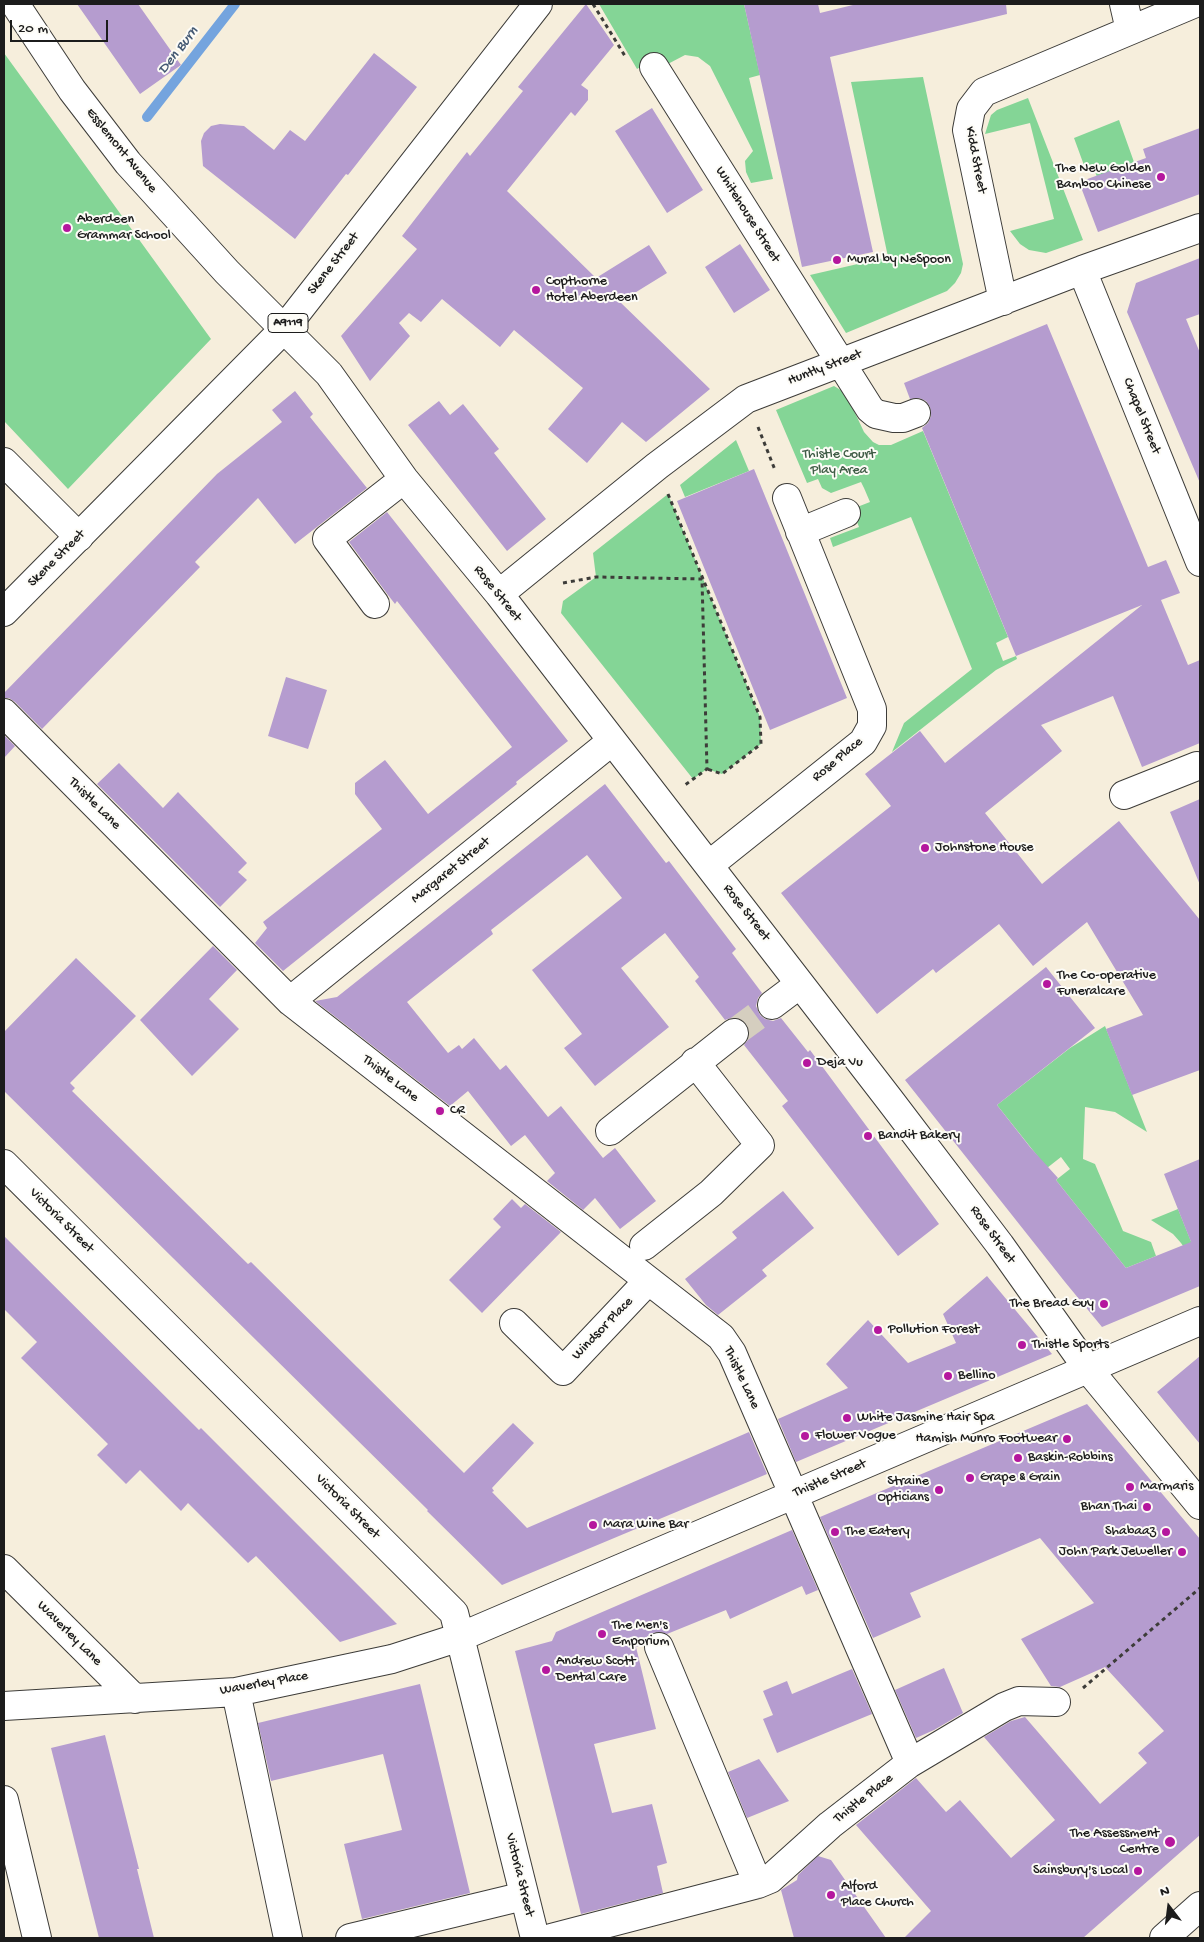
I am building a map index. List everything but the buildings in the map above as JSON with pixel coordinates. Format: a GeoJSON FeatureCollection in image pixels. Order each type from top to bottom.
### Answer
{"type":"FeatureCollection","features":[{"type":"Feature","properties":{"kind":"street","name":"Esslemont Avenue"},"geometry":{"type":"LineString","coordinates":[[15,4],[72,90],[128,163],[227,272],[284,329]]}},
{"type":"Feature","properties":{"kind":"street","name":"Skene Street"},"geometry":{"type":"LineString","coordinates":[[4,612],[284,329],[538,4]]}},
{"type":"Feature","properties":{"kind":"street"},"geometry":{"type":"LineString","coordinates":[[1124,4],[1130,30]]}},
{"type":"Feature","properties":{"kind":"street","name":"Kidd Street"},"geometry":{"type":"LineString","coordinates":[[1003,301],[967,130],[971,109],[984,92],[1193,4]]}},
{"type":"Feature","properties":{"kind":"street","name":"Whitehouse Street"},"geometry":{"type":"LineString","coordinates":[[654,67],[866,403],[876,414],[894,418],[904,418],[916,413]]}},
{"type":"Feature","properties":{"kind":"street","name":"Huntly Street"},"geometry":{"type":"LineString","coordinates":[[498,594],[657,466],[746,399],[1082,270],[1200,228]]}},
{"type":"Feature","properties":{"kind":"street","name":"Chapel Street"},"geometry":{"type":"LineString","coordinates":[[1082,270],[1200,562]]}},
{"type":"Feature","properties":{"kind":"street","name":"Rose Street"},"geometry":{"type":"LineString","coordinates":[[284,329],[328,374],[404,479],[498,594],[995,1238],[1088,1369],[1200,1505]]}},
{"type":"Feature","properties":{"kind":"street"},"geometry":{"type":"LineString","coordinates":[[4,462],[78,537]]}},
{"type":"Feature","properties":{"kind":"street"},"geometry":{"type":"LineString","coordinates":[[375,604],[327,539],[404,479]]}},
{"type":"Feature","properties":{"kind":"street","name":"Rose Place"},"geometry":{"type":"LineString","coordinates":[[709,865],[863,742],[872,726],[872,708],[787,498]]}},
{"type":"Feature","properties":{"kind":"street"},"geometry":{"type":"LineString","coordinates":[[800,532],[846,513]]}},
{"type":"Feature","properties":{"kind":"street","name":"Thistle Lane"},"geometry":{"type":"LineString","coordinates":[[4,713],[290,1001],[721,1337],[732,1353],[793,1494]]}},
{"type":"Feature","properties":{"kind":"street","name":"Margaret Street"},"geometry":{"type":"LineString","coordinates":[[290,1001],[612,741]]}},
{"type":"Feature","properties":{"kind":"street"},"geometry":{"type":"LineString","coordinates":[[1124,795],[1197,766]]}},
{"type":"Feature","properties":{"kind":"street"},"geometry":{"type":"LineString","coordinates":[[772,1006],[800,984]]}},
{"type":"Feature","properties":{"kind":"street"},"geometry":{"type":"LineString","coordinates":[[610,1131],[734,1033]]}},
{"type":"Feature","properties":{"kind":"street"},"geometry":{"type":"LineString","coordinates":[[644,1246],[711,1192],[760,1145],[695,1062]]}},
{"type":"Feature","properties":{"kind":"street","name":"Victoria Street"},"geometry":{"type":"LineString","coordinates":[[4,1164],[454,1614],[535,1938]]}},
{"type":"Feature","properties":{"kind":"street","name":"Windsor Place"},"geometry":{"type":"LineString","coordinates":[[514,1323],[563,1371],[648,1281]]}},
{"type":"Feature","properties":{"kind":"street","name":"Thistle Street"},"geometry":{"type":"LineString","coordinates":[[460,1637],[1200,1321]]}},
{"type":"Feature","properties":{"kind":"street"},"geometry":{"type":"LineString","coordinates":[[793,1494],[910,1763]]}},
{"type":"Feature","properties":{"kind":"street","name":"Waverley Lane"},"geometry":{"type":"LineString","coordinates":[[4,1570],[135,1699]]}},
{"type":"Feature","properties":{"kind":"street","name":"Waverley Place"},"geometry":{"type":"LineString","coordinates":[[4,1706],[236,1692],[392,1659],[460,1637]]}},
{"type":"Feature","properties":{"kind":"street"},"geometry":{"type":"LineString","coordinates":[[659,1647],[758,1884]]}},
{"type":"Feature","properties":{"kind":"street"},"geometry":{"type":"LineString","coordinates":[[236,1692],[288,1938]]}},
{"type":"Feature","properties":{"kind":"street","name":"Thistle Place"},"geometry":{"type":"LineString","coordinates":[[551,1938],[758,1884],[770,1879],[830,1825],[910,1763],[1004,1706],[1019,1701],[1056,1702]]}},
{"type":"Feature","properties":{"kind":"street"},"geometry":{"type":"LineString","coordinates":[[4,1801],[37,1938]]}},
{"type":"Feature","properties":{"kind":"street"},"geometry":{"type":"LineString","coordinates":[[350,1938],[524,1896]]}},
{"type":"Feature","properties":{"kind":"street"},"geometry":{"type":"LineString","coordinates":[[1164,1938],[1200,1906]]}},
{"type":"Feature","properties":{"kind":"path"},"geometry":{"type":"LineString","coordinates":[[593,4],[636,74],[654,67]]}},
{"type":"Feature","properties":{"kind":"path"},"geometry":{"type":"LineString","coordinates":[[746,399],[787,498]]}},
{"type":"Feature","properties":{"kind":"path"},"geometry":{"type":"LineString","coordinates":[[657,466],[760,717],[762,744],[722,774],[707,769]]}},
{"type":"Feature","properties":{"kind":"path"},"geometry":{"type":"LineString","coordinates":[[557,584],[596,577],[702,579]]}},
{"type":"Feature","properties":{"kind":"path"},"geometry":{"type":"LineString","coordinates":[[702,579],[707,769]]}},
{"type":"Feature","properties":{"kind":"path"},"geometry":{"type":"LineString","coordinates":[[660,803],[707,769]]}},
{"type":"Feature","properties":{"kind":"path"},"geometry":{"type":"LineString","coordinates":[[1081,1690],[1200,1588]]}},
{"type":"Feature","properties":{"kind":"green space"},"geometry":{"type":"Polygon","coordinates":[[[599,4],[744,4],[760,75],[749,78],[773,179],[751,183],[746,172],[745,161],[753,151],[710,66],[698,57],[685,55],[664,66],[657,57],[637,69],[599,4]]]}},
{"type":"Feature","properties":{"kind":"green space","name":"Aberdeen Grammar School"},"geometry":{"type":"Polygon","coordinates":[[[4,53],[211,339],[68,489],[4,421],[4,53]]]}},
{"type":"Feature","properties":{"kind":"green space"},"geometry":{"type":"Polygon","coordinates":[[[923,77],[963,264],[961,273],[947,291],[846,333],[810,275],[888,257],[851,82],[923,77]]]}},
{"type":"Feature","properties":{"kind":"green space"},"geometry":{"type":"Polygon","coordinates":[[[1028,98],[1083,240],[1046,253],[1029,250],[1020,244],[1010,231],[1054,219],[1030,123],[985,134],[991,115],[997,110],[1028,98]]]}},
{"type":"Feature","properties":{"kind":"green space"},"geometry":{"type":"Polygon","coordinates":[[[1119,120],[1134,162],[1097,177],[1093,166],[1085,168],[1074,138],[1119,120]]]}},
{"type":"Feature","properties":{"kind":"green space","name":"Thistle Court Play Area"},"geometry":{"type":"Polygon","coordinates":[[[834,386],[844,392],[864,432],[873,442],[879,445],[891,445],[923,431],[1008,637],[996,643],[1003,661],[1016,656],[1017,659],[996,670],[892,752],[904,723],[972,669],[911,517],[833,547],[830,538],[859,527],[852,509],[870,502],[861,482],[831,493],[822,488],[818,479],[807,483],[776,410],[834,386]]]}},
{"type":"Feature","properties":{"kind":"green space"},"geometry":{"type":"Polygon","coordinates":[[[736,440],[749,471],[685,497],[680,485],[736,440]]]}},
{"type":"Feature","properties":{"kind":"green space"},"geometry":{"type":"Polygon","coordinates":[[[668,494],[760,717],[761,744],[722,774],[707,769],[693,779],[561,613],[563,601],[596,577],[593,553],[668,494]]]}},
{"type":"Feature","properties":{"kind":"green space"},"geometry":{"type":"Polygon","coordinates":[[[1105,1026],[1147,1132],[1115,1112],[1085,1107],[1083,1159],[1095,1164],[1123,1231],[1151,1242],[1156,1256],[1126,1268],[1056,1180],[1070,1169],[1061,1157],[1047,1168],[997,1105],[1070,1048],[1105,1026]]]}},
{"type":"Feature","properties":{"kind":"green space"},"geometry":{"type":"Polygon","coordinates":[[[1178,1209],[1200,1264],[1200,1284],[1188,1253],[1181,1243],[1173,1234],[1151,1220],[1178,1209]]]}},
{"type":"Feature","properties":{"kind":"waterway","name":"Den Burn"},"geometry":{"type":"LineString","coordinates":[[147,117],[235,4]]}},
{"type":"Feature","properties":{"kind":"tunnel"},"geometry":{"type":"LineString","coordinates":[[734,1033],[772,1005]]}},
{"type":"Feature","properties":{"kind":"place","name":"The New Golden Bamboo Chinese"},"geometry":{"type":"Point","coordinates":[1161,177]}},
{"type":"Feature","properties":{"kind":"place","name":"Aberdeen Grammar School"},"geometry":{"type":"Point","coordinates":[67,228]}},
{"type":"Feature","properties":{"kind":"place","name":"Mural by NeSpoon"},"geometry":{"type":"Point","coordinates":[837,260]}},
{"type":"Feature","properties":{"kind":"place","name":"Copthorne Hotel Aberdeen"},"geometry":{"type":"Point","coordinates":[536,290]}},
{"type":"Feature","properties":{"kind":"place","name":"Johnstone House"},"geometry":{"type":"Point","coordinates":[925,848]}},
{"type":"Feature","properties":{"kind":"place","name":"The Co-operative Funeralcare"},"geometry":{"type":"Point","coordinates":[1047,984]}},
{"type":"Feature","properties":{"kind":"place","name":"Deja Vu"},"geometry":{"type":"Point","coordinates":[807,1063]}},
{"type":"Feature","properties":{"kind":"place","name":"CR"},"geometry":{"type":"Point","coordinates":[440,1111]}},
{"type":"Feature","properties":{"kind":"place","name":"Bandit Bakery"},"geometry":{"type":"Point","coordinates":[868,1136]}},
{"type":"Feature","properties":{"kind":"place","name":"The Bread Guy"},"geometry":{"type":"Point","coordinates":[1104,1304]}},
{"type":"Feature","properties":{"kind":"place","name":"Pollution Forest"},"geometry":{"type":"Point","coordinates":[878,1330]}},
{"type":"Feature","properties":{"kind":"place","name":"Thistle Sports"},"geometry":{"type":"Point","coordinates":[1022,1345]}},
{"type":"Feature","properties":{"kind":"place","name":"Bellino"},"geometry":{"type":"Point","coordinates":[948,1376]}},
{"type":"Feature","properties":{"kind":"place","name":"White Jasmine Hair Spa"},"geometry":{"type":"Point","coordinates":[847,1418]}},
{"type":"Feature","properties":{"kind":"place","name":"Flower Vogue"},"geometry":{"type":"Point","coordinates":[805,1436]}},
{"type":"Feature","properties":{"kind":"place","name":"Hamish Munro Footwear"},"geometry":{"type":"Point","coordinates":[1067,1439]}},
{"type":"Feature","properties":{"kind":"place","name":"Baskin-Robbins"},"geometry":{"type":"Point","coordinates":[1018,1458]}},
{"type":"Feature","properties":{"kind":"place","name":"Grape & Grain"},"geometry":{"type":"Point","coordinates":[970,1478]}},
{"type":"Feature","properties":{"kind":"place","name":"Marmaris"},"geometry":{"type":"Point","coordinates":[1130,1487]}},
{"type":"Feature","properties":{"kind":"place","name":"Straine Opticians"},"geometry":{"type":"Point","coordinates":[939,1490]}},
{"type":"Feature","properties":{"kind":"place","name":"Bhan Thai"},"geometry":{"type":"Point","coordinates":[1147,1507]}},
{"type":"Feature","properties":{"kind":"place","name":"Mara Wine Bar"},"geometry":{"type":"Point","coordinates":[593,1525]}},
{"type":"Feature","properties":{"kind":"place","name":"The Eatery"},"geometry":{"type":"Point","coordinates":[835,1532]}},
{"type":"Feature","properties":{"kind":"place","name":"Shabaaz"},"geometry":{"type":"Point","coordinates":[1166,1532]}},
{"type":"Feature","properties":{"kind":"place","name":"John Park Jeweller"},"geometry":{"type":"Point","coordinates":[1182,1552]}},
{"type":"Feature","properties":{"kind":"place","name":"The Men's Emporium"},"geometry":{"type":"Point","coordinates":[602,1634]}},
{"type":"Feature","properties":{"kind":"place","name":"Andrew Scott Dental Care"},"geometry":{"type":"Point","coordinates":[546,1670]}},
{"type":"Feature","properties":{"kind":"place","name":"The Assessment Centre"},"geometry":{"type":"Point","coordinates":[1170,1842]}},
{"type":"Feature","properties":{"kind":"place","name":"Sainsbury's Local"},"geometry":{"type":"Point","coordinates":[1138,1871]}},
{"type":"Feature","properties":{"kind":"place","name":"Alford Place Church"},"geometry":{"type":"Point","coordinates":[831,1895]}}]}
